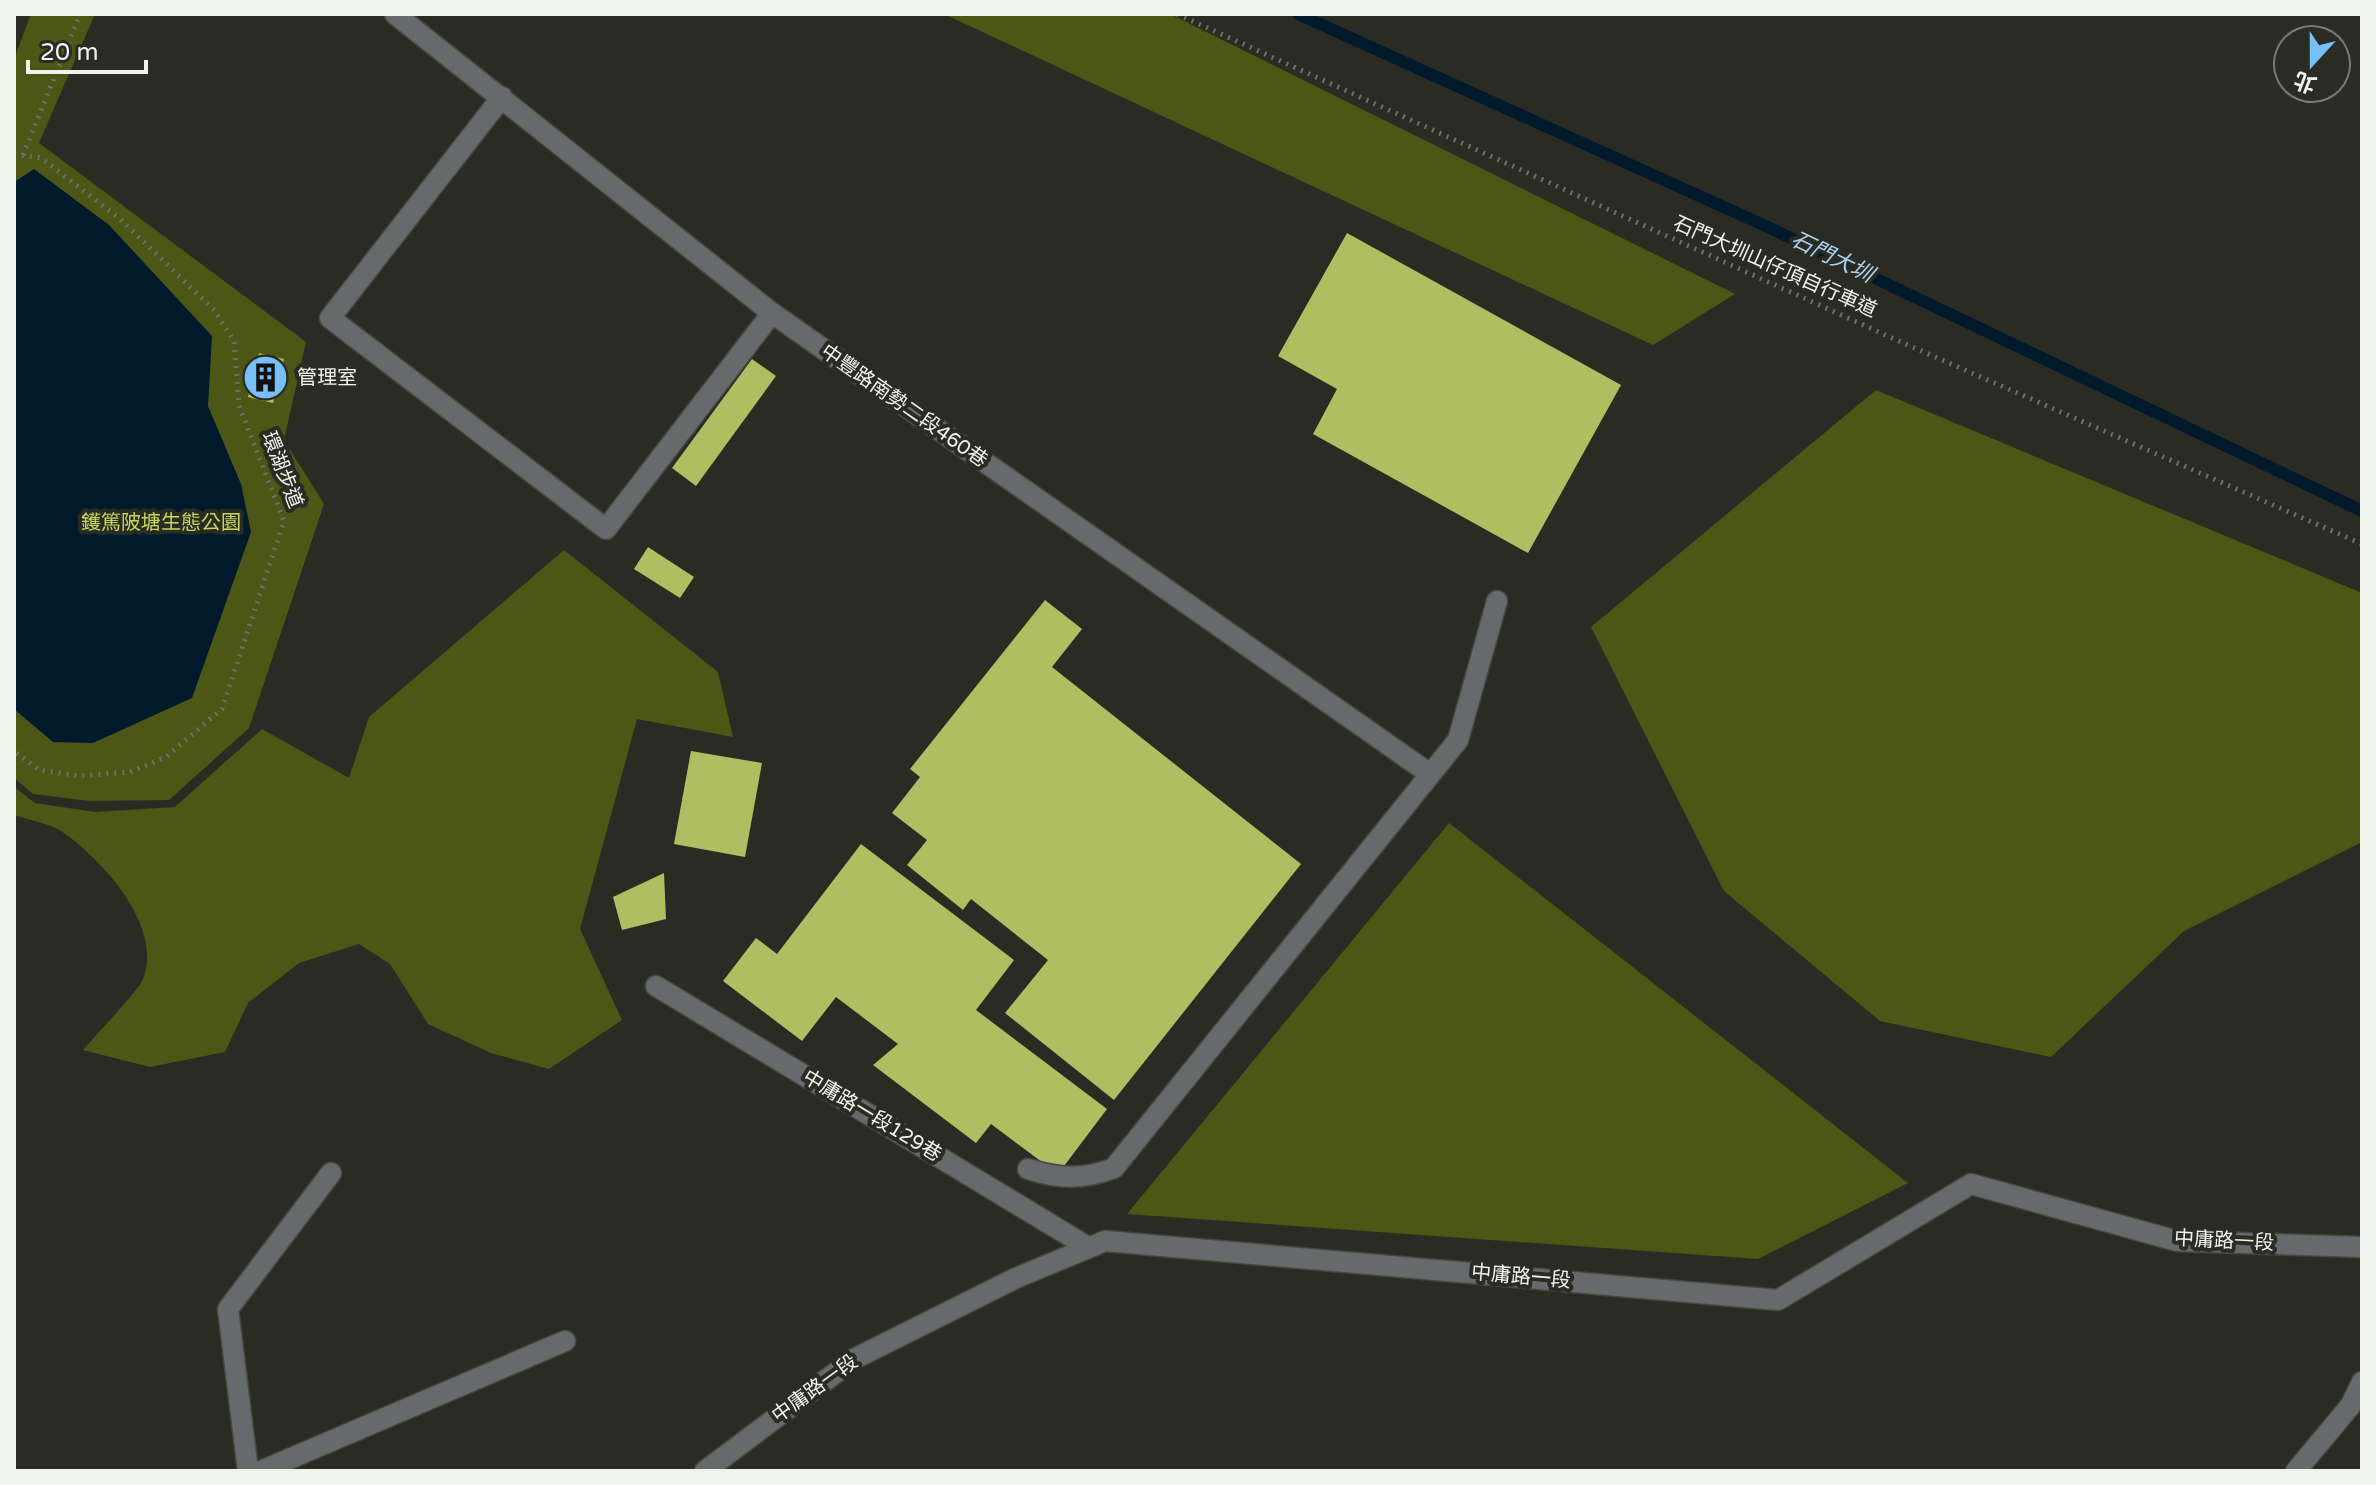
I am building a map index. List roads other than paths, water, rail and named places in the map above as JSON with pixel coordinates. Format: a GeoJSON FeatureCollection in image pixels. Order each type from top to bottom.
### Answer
{"type":"FeatureCollection","features":[{"type":"Feature","properties":{"kind":"street","name":"中豐路南勢二段460巷"},"geometry":{"type":"LineString","coordinates":[[395,14],[772,313],[1430,774]]}},
{"type":"Feature","properties":{"kind":"street"},"geometry":{"type":"LineString","coordinates":[[502,97],[330,318],[606,529],[772,313]]}},
{"type":"Feature","properties":{"kind":"street"},"geometry":{"type":"LineString","coordinates":[[1028,1169],[1050,1176],[1089,1178],[1114,1168],[1458,740],[1497,601]]}},
{"type":"Feature","properties":{"kind":"street","name":"中庸路一段129巷"},"geometry":{"type":"LineString","coordinates":[[656,986],[1088,1247]]}},
{"type":"Feature","properties":{"kind":"street"},"geometry":{"type":"LineString","coordinates":[[248,1471],[228,1309],[331,1173]]}},
{"type":"Feature","properties":{"kind":"street","name":"中庸路一段"},"geometry":{"type":"LineString","coordinates":[[705,1471],[854,1359],[1016,1278],[1105,1241],[1778,1300],[1971,1184],[2177,1241],[2362,1247]]}},
{"type":"Feature","properties":{"kind":"street"},"geometry":{"type":"LineString","coordinates":[[261,1471],[565,1341]]}},
{"type":"Feature","properties":{"kind":"street"},"geometry":{"type":"LineString","coordinates":[[2296,1471],[2351,1405],[2362,1382]]}},
{"type":"Feature","properties":{"kind":"water","name":"鑊篤陂塘生態公園"},"geometry":{"type":"Polygon","coordinates":[[[34,169],[109,225],[212,336],[208,406],[241,484],[251,532],[192,698],[93,743],[53,742],[14,709],[14,182],[34,169]]]}},
{"type":"Feature","properties":{"kind":"waterway","name":"石門大圳"},"geometry":{"type":"LineString","coordinates":[[1298,14],[1770,228],[2362,511]]}},
{"type":"Feature","properties":{"kind":"place","name":"管理室"},"geometry":{"type":"Point","coordinates":[266,378]}}]}
